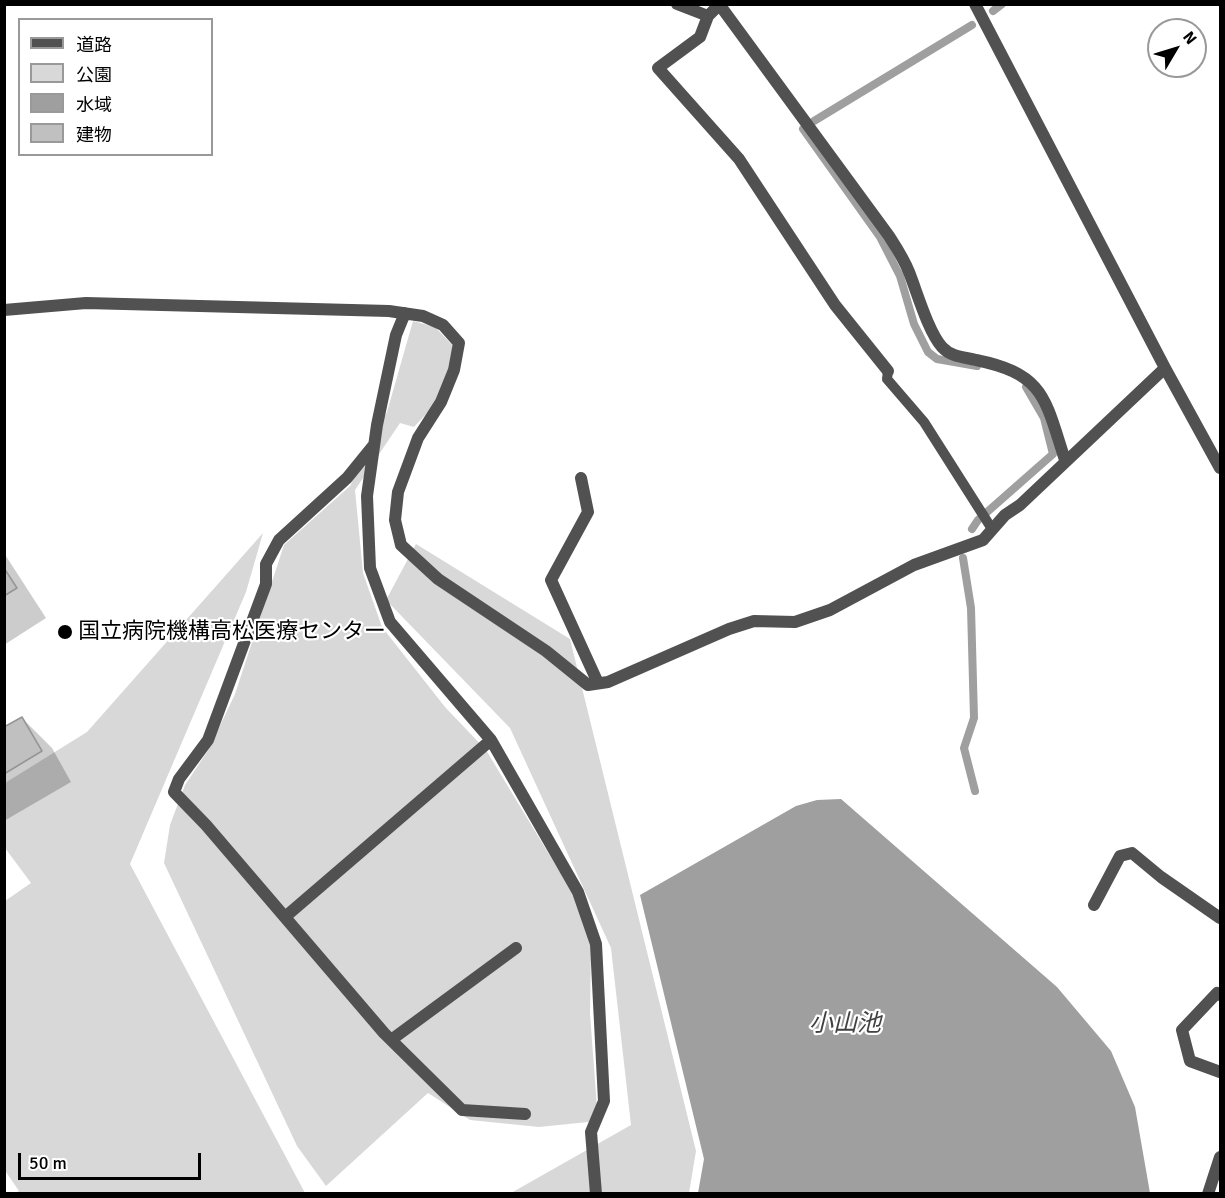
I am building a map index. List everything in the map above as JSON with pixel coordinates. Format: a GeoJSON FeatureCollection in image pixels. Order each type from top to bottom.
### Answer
{"type":"FeatureCollection","features":[{"type":"Feature","properties":{"kind":"street"},"geometry":{"type":"LineString","coordinates":[[677,4],[708,16]]}},
{"type":"Feature","properties":{"kind":"street"},"geometry":{"type":"LineString","coordinates":[[975,4],[1165,368],[1221,468]]}},
{"type":"Feature","properties":{"kind":"street"},"geometry":{"type":"LineString","coordinates":[[888,371],[835,305],[739,159],[658,68],[700,37],[708,16],[718,5],[889,236],[909,270],[918,299],[942,347],[952,355],[1003,365],[1023,375],[1040,391],[1065,460]]}},
{"type":"Feature","properties":{"kind":"street"},"geometry":{"type":"LineString","coordinates":[[4,310],[86,303],[218,304],[405,313],[423,316],[443,325],[459,343],[454,370],[441,402],[418,438],[398,492],[395,520],[401,545],[438,579],[546,651],[588,685],[754,621],[795,622],[830,610],[914,565],[983,540],[1065,460],[1165,368]]}},
{"type":"Feature","properties":{"kind":"street"},"geometry":{"type":"LineString","coordinates":[[405,313],[396,335],[374,446],[367,496],[370,568],[390,622],[491,740],[578,892],[596,944],[604,1101],[591,1132],[596,1194]]}},
{"type":"Feature","properties":{"kind":"street"},"geometry":{"type":"LineString","coordinates":[[374,446],[347,478],[279,540],[266,564],[266,584],[208,740],[179,779],[174,792],[206,825],[391,1040],[462,1110],[525,1114]]}},
{"type":"Feature","properties":{"kind":"street"},"geometry":{"type":"LineString","coordinates":[[581,478],[588,512],[550,580],[598,683]]}},
{"type":"Feature","properties":{"kind":"street"},"geometry":{"type":"LineString","coordinates":[[285,917],[491,740]]}},
{"type":"Feature","properties":{"kind":"street"},"geometry":{"type":"LineString","coordinates":[[1094,905],[1120,856],[1132,853],[1161,877],[1221,918]]}},
{"type":"Feature","properties":{"kind":"street"},"geometry":{"type":"LineString","coordinates":[[391,1040],[516,948]]}},
{"type":"Feature","properties":{"kind":"street"},"geometry":{"type":"LineString","coordinates":[[1221,995],[1217,993],[1182,1029],[1190,1061],[1221,1072]]}},
{"type":"Feature","properties":{"kind":"street"},"geometry":{"type":"LineString","coordinates":[[1208,1194],[1221,1157]]}},
{"type":"Feature","properties":{"kind":"lane"},"geometry":{"type":"LineString","coordinates":[[888,371],[887,379],[924,422],[940,452],[992,530]]}},
{"type":"Feature","properties":{"kind":"green space"},"geometry":{"type":"Polygon","coordinates":[[[413,321],[435,327],[455,348],[440,399],[414,427],[400,423],[355,490],[363,573],[382,627],[445,707],[486,750],[573,894],[591,942],[590,1014],[598,1121],[539,1127],[470,1120],[428,1093],[326,1186],[297,1146],[164,863],[170,825],[185,785],[209,749],[235,694],[284,545],[350,486],[387,412],[413,321]]]}},
{"type":"Feature","properties":{"kind":"green space"},"geometry":{"type":"Polygon","coordinates":[[[263,533],[246,592],[130,864],[305,1193],[15,1193],[19,1191],[4,1169],[5,901],[31,883],[5,848],[5,783],[87,732],[263,533]]]}},
{"type":"Feature","properties":{"kind":"green space"},"geometry":{"type":"Polygon","coordinates":[[[416,544],[570,639],[696,1151],[689,1193],[511,1193],[631,1125],[611,948],[510,728],[386,600],[416,544]]]}},
{"type":"Feature","properties":{"kind":"water","name":"小山池"},"geometry":{"type":"Polygon","coordinates":[[[841,799],[1057,987],[1111,1051],[1135,1107],[1150,1193],[698,1193],[704,1159],[640,895],[796,806],[817,800],[841,799]]]}},
{"type":"Feature","properties":{"kind":"building"},"geometry":{"type":"Polygon","coordinates":[[[4,568],[17,588],[4,596],[4,568]]]}},
{"type":"Feature","properties":{"kind":"building"},"geometry":{"type":"Polygon","coordinates":[[[22,717],[42,751],[4,774],[4,727],[22,717]]]}},
{"type":"Feature","properties":{"kind":"waterway"},"geometry":{"type":"LineString","coordinates":[[993,11],[1002,4]]}},
{"type":"Feature","properties":{"kind":"waterway"},"geometry":{"type":"LineString","coordinates":[[814,121],[972,25]]}},
{"type":"Feature","properties":{"kind":"waterway"},"geometry":{"type":"LineString","coordinates":[[803,129],[880,237],[900,276],[914,324],[928,352],[937,359],[977,366]]}},
{"type":"Feature","properties":{"kind":"waterway"},"geometry":{"type":"LineString","coordinates":[[972,529],[978,520],[1053,454],[1044,418],[1026,387]]}},
{"type":"Feature","properties":{"kind":"waterway"},"geometry":{"type":"LineString","coordinates":[[963,558],[971,608],[974,718],[964,748],[975,791]]}},
{"type":"Feature","properties":{"kind":"place","name":"国立病院機構高松医療センター"},"geometry":{"type":"Point","coordinates":[65,632]}}]}
